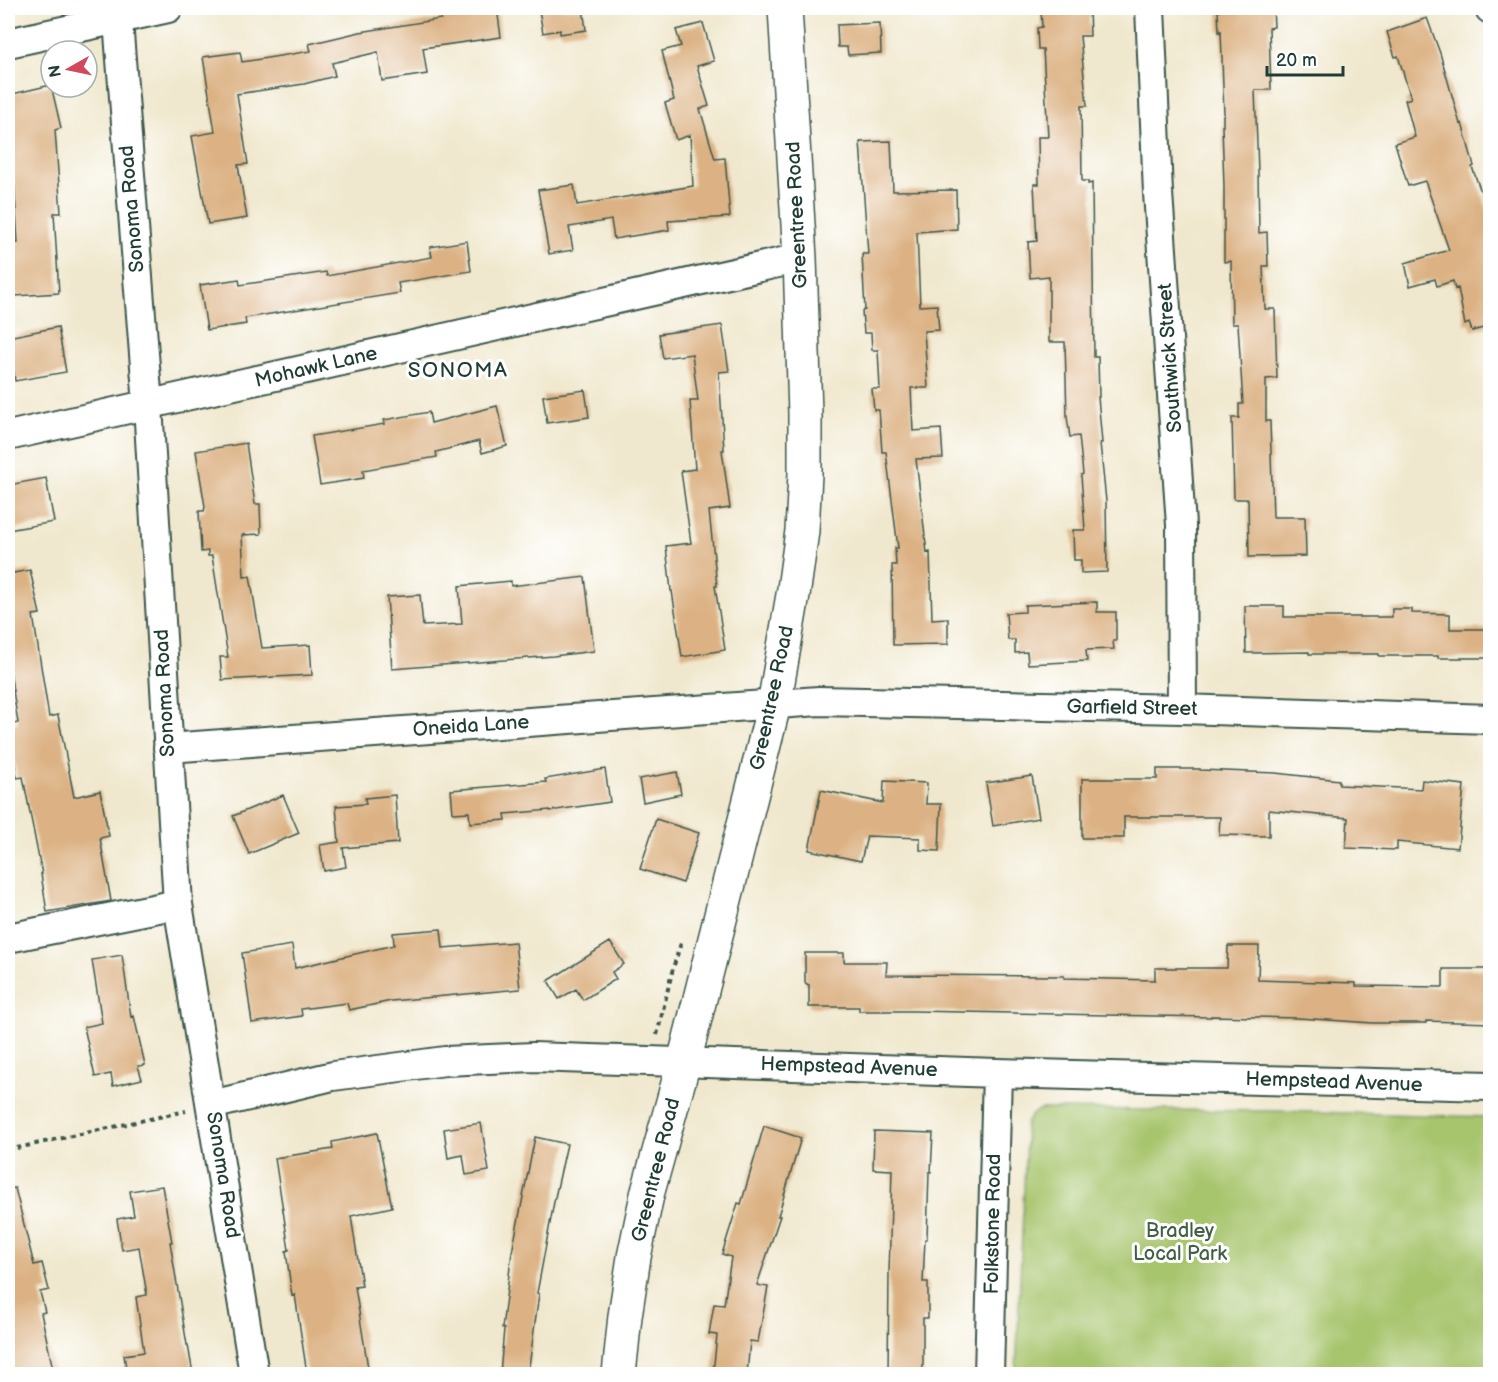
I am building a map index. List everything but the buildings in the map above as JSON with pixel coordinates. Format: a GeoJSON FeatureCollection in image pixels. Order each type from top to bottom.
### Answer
{"type":"FeatureCollection","features":[{"type":"Feature","properties":{"kind":"street"},"geometry":{"type":"LineString","coordinates":[[8,43],[117,13],[168,8]]}},
{"type":"Feature","properties":{"kind":"street","name":"Greentree Road"},"geometry":{"type":"LineString","coordinates":[[619,1374],[634,1257],[647,1195],[684,1062],[774,705],[802,531],[805,414],[800,258],[785,8]]}},
{"type":"Feature","properties":{"kind":"street","name":"Southwick Street"},"geometry":{"type":"LineString","coordinates":[[1150,8],[1158,193],[1181,525],[1182,709]]}},
{"type":"Feature","properties":{"kind":"street","name":"Sonoma Road"},"geometry":{"type":"LineString","coordinates":[[117,13],[148,405],[178,904],[254,1374]]}},
{"type":"Feature","properties":{"kind":"street","name":"Mohawk Lane"},"geometry":{"type":"LineString","coordinates":[[8,436],[800,258]]}},
{"type":"Feature","properties":{"kind":"street","name":"Garfield Street"},"geometry":{"type":"LineString","coordinates":[[774,705],[819,701],[1491,719]]}},
{"type":"Feature","properties":{"kind":"street","name":"Oneida Lane"},"geometry":{"type":"LineString","coordinates":[[168,748],[774,705]]}},
{"type":"Feature","properties":{"kind":"street"},"geometry":{"type":"LineString","coordinates":[[8,938],[178,904]]}},
{"type":"Feature","properties":{"kind":"street","name":"Hempstead Avenue"},"geometry":{"type":"LineString","coordinates":[[212,1105],[333,1076],[445,1060],[533,1057],[997,1073],[1491,1086]]}},
{"type":"Feature","properties":{"kind":"street","name":"Folkstone Road"},"geometry":{"type":"LineString","coordinates":[[990,1374],[997,1073]]}},
{"type":"Feature","properties":{"kind":"path"},"geometry":{"type":"LineString","coordinates":[[651,1060],[673,968],[684,934]]}},
{"type":"Feature","properties":{"kind":"path"},"geometry":{"type":"LineString","coordinates":[[8,1150],[212,1105]]}},
{"type":"Feature","properties":{"kind":"green space","name":"Bradley Local Park"},"geometry":{"type":"Polygon","coordinates":[[[1042,1109],[1279,1111],[1490,1117],[1490,1374],[1016,1374],[1025,1129],[1030,1117],[1042,1109]]]}},
{"type":"Feature","properties":{"kind":"district","name":"SONOMA"},"geometry":{"type":"Point","coordinates":[458,370]}}]}
